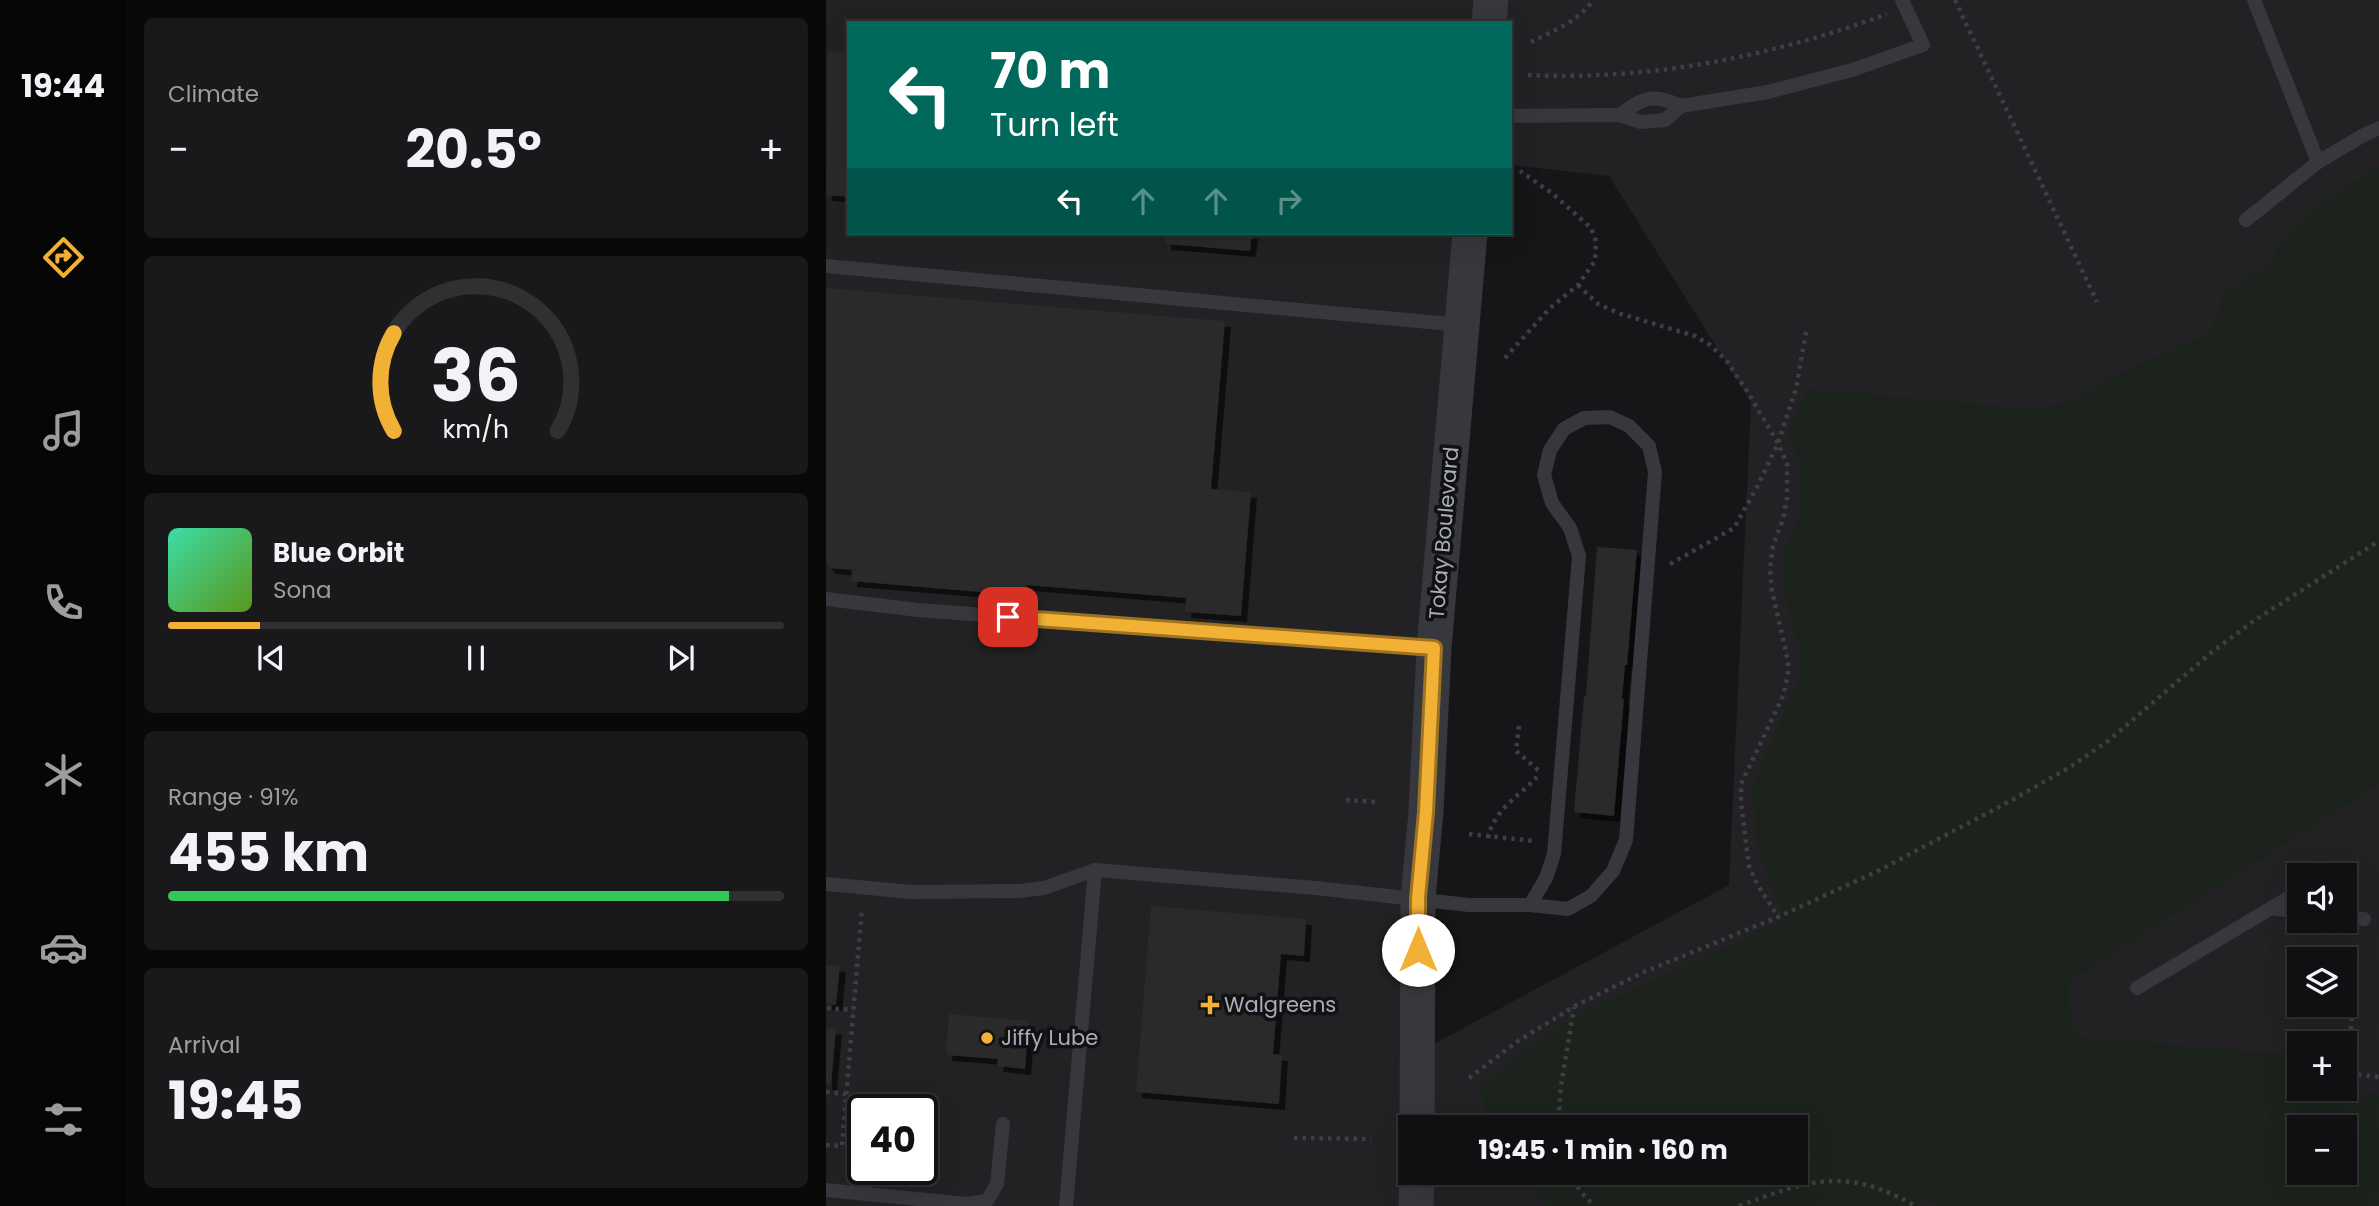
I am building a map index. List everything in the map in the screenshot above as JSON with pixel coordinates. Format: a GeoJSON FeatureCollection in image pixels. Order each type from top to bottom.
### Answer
{"type":"FeatureCollection","features":[{"type":"Feature","properties":{"kind":"street"},"geometry":{"type":"LineString","coordinates":[[1489,21],[1491,0]]}},
{"type":"Feature","properties":{"kind":"street","name":"Tokay Boulevard"},"geometry":{"type":"LineString","coordinates":[[1417,1115],[1418,898],[1426,812],[1434,648],[1470,235]]}},
{"type":"Feature","properties":{"kind":"street"},"geometry":{"type":"LineString","coordinates":[[1416,1206],[1417,1185]]}},
{"type":"Feature","properties":{"kind":"lane"},"geometry":{"type":"LineString","coordinates":[[2254,0],[2319,162]]}},
{"type":"Feature","properties":{"kind":"lane"},"geometry":{"type":"LineString","coordinates":[[1512,116],[1620,115],[1640,122],[1665,120],[1681,106],[1768,92],[1852,70],[1923,45],[1904,4]]}},
{"type":"Feature","properties":{"kind":"lane"},"geometry":{"type":"LineString","coordinates":[[1620,115],[1640,101],[1664,98],[1681,106]]}},
{"type":"Feature","properties":{"kind":"lane"},"geometry":{"type":"LineString","coordinates":[[2246,220],[2319,162],[2379,128]]}},
{"type":"Feature","properties":{"kind":"lane"},"geometry":{"type":"LineString","coordinates":[[826,266],[1462,325]]}},
{"type":"Feature","properties":{"kind":"lane"},"geometry":{"type":"LineString","coordinates":[[826,884],[911,892],[1019,891],[1044,888],[1095,870],[1298,886],[1469,905],[1530,905],[1567,909],[1591,896],[1614,871],[1626,840],[1655,472],[1649,446],[1629,426],[1610,417],[1584,418],[1564,429],[1550,450],[1544,475],[1552,503],[1570,528],[1579,556],[1554,855],[1546,878],[1530,905]]}},
{"type":"Feature","properties":{"kind":"lane"},"geometry":{"type":"LineString","coordinates":[[826,598],[918,610],[1434,648]]}},
{"type":"Feature","properties":{"kind":"lane"},"geometry":{"type":"LineString","coordinates":[[1066,1206],[1095,870]]}},
{"type":"Feature","properties":{"kind":"lane"},"geometry":{"type":"LineString","coordinates":[[2137,988],[2287,899]]}},
{"type":"Feature","properties":{"kind":"lane"},"geometry":{"type":"LineString","coordinates":[[2271,908],[2287,910]]}},
{"type":"Feature","properties":{"kind":"lane"},"geometry":{"type":"LineString","coordinates":[[2357,918],[2364,919]]}},
{"type":"Feature","properties":{"kind":"lane"},"geometry":{"type":"LineString","coordinates":[[826,1190],[967,1204],[987,1201],[997,1184],[1003,1124]]}},
{"type":"Feature","properties":{"kind":"path"},"geometry":{"type":"LineString","coordinates":[[1531,42],[1563,26],[1586,10],[1593,0]]}},
{"type":"Feature","properties":{"kind":"path"},"geometry":{"type":"LineString","coordinates":[[1955,0],[2097,302]]}},
{"type":"Feature","properties":{"kind":"path"},"geometry":{"type":"LineString","coordinates":[[1528,75],[1623,73],[1737,58],[1811,39],[1904,4]]}},
{"type":"Feature","properties":{"kind":"path"},"geometry":{"type":"LineString","coordinates":[[1505,358],[1550,308],[1578,285],[1595,261],[1596,241],[1591,228],[1553,194],[1520,171]]}},
{"type":"Feature","properties":{"kind":"path"},"geometry":{"type":"LineString","coordinates":[[1578,285],[1598,304],[1621,314],[1695,336],[1710,345],[1726,360],[1740,381],[1778,443],[1787,464],[1787,498],[1783,519],[1773,545],[1770,568],[1772,591],[1788,661],[1788,675],[1783,696],[1741,784],[1749,866],[1778,918]]}},
{"type":"Feature","properties":{"kind":"path"},"geometry":{"type":"LineString","coordinates":[[1647,575],[1734,528],[1778,443],[1796,389],[1807,327]]}},
{"type":"Feature","properties":{"kind":"path"},"geometry":{"type":"LineString","coordinates":[[1469,1078],[1518,1041],[1575,1006],[1644,972],[1778,918],[1886,867],[2070,767],[2108,741],[2212,652],[2255,620],[2379,541]]}},
{"type":"Feature","properties":{"kind":"path"},"geometry":{"type":"LineString","coordinates":[[1488,838],[1490,826],[1501,810],[1515,800],[1541,773],[1516,751],[1519,726]]}},
{"type":"Feature","properties":{"kind":"path"},"geometry":{"type":"LineString","coordinates":[[1346,800],[1380,802]]}},
{"type":"Feature","properties":{"kind":"path"},"geometry":{"type":"LineString","coordinates":[[1469,835],[1555,843]]}},
{"type":"Feature","properties":{"kind":"path"},"geometry":{"type":"LineString","coordinates":[[826,1145],[842,1146],[863,887]]}},
{"type":"Feature","properties":{"kind":"path"},"geometry":{"type":"LineString","coordinates":[[1559,1115],[1560,1086],[1575,1006]]}},
{"type":"Feature","properties":{"kind":"path"},"geometry":{"type":"LineString","coordinates":[[827,1008],[853,1010]]}},
{"type":"Feature","properties":{"kind":"path"},"geometry":{"type":"LineString","coordinates":[[2352,1017],[2346,1073],[2379,1077]]}},
{"type":"Feature","properties":{"kind":"path"},"geometry":{"type":"LineString","coordinates":[[826,1092],[846,1094]]}},
{"type":"Feature","properties":{"kind":"path"},"geometry":{"type":"LineString","coordinates":[[1294,1138],[1371,1139]]}},
{"type":"Feature","properties":{"kind":"path"},"geometry":{"type":"LineString","coordinates":[[1739,1206],[1787,1188],[1821,1181],[1845,1180],[1869,1184],[1915,1206]]}},
{"type":"Feature","properties":{"kind":"path"},"geometry":{"type":"LineString","coordinates":[[1577,1185],[1594,1206]]}},
{"type":"Feature","properties":{"kind":"shaded area"},"geometry":{"type":"Polygon","coordinates":[[[826,0],[2379,0],[2379,1206],[826,1206],[826,0]],[[847,21],[847,235],[1470,235],[1419,1052],[1729,885],[1751,402],[1609,176],[1512,165],[1512,21],[847,21]]]}},
{"type":"Feature","properties":{"kind":"shaded area"},"geometry":{"type":"Polygon","coordinates":[[[2379,168],[2379,784],[2069,981],[2070,1023],[2082,1037],[2287,1055],[2287,1101],[2357,1101],[2357,1091],[2379,1095],[2379,1206],[1937,1206],[1924,1198],[1919,1206],[1547,1206],[1527,1185],[1808,1185],[1808,1115],[1484,1115],[1481,1085],[1537,1042],[1585,1011],[1785,920],[1770,885],[1756,839],[1753,785],[1799,679],[1799,647],[1785,594],[1784,553],[1801,512],[1801,465],[1788,435],[1808,389],[2033,409],[2075,401],[2114,376],[2207,335],[2219,312],[2223,294],[2267,264],[2302,219],[2366,174],[2379,168]]]}},
{"type":"Feature","properties":{"kind":"building"},"geometry":{"type":"Polygon","coordinates":[[[828,51],[847,52],[847,197],[826,195],[828,51]]]}},
{"type":"Feature","properties":{"kind":"building"},"geometry":{"type":"Polygon","coordinates":[[[1166,235],[1252,235],[1250,251],[1165,244],[1166,235]]]}},
{"type":"Feature","properties":{"kind":"building"},"geometry":{"type":"Polygon","coordinates":[[[826,288],[1225,321],[1211,489],[1251,492],[1241,616],[1185,612],[1186,598],[1027,585],[1026,596],[851,581],[852,570],[830,568],[826,563],[826,288]]]}},
{"type":"Feature","properties":{"kind":"building"},"geometry":{"type":"Polygon","coordinates":[[[1597,547],[1637,550],[1622,699],[1614,816],[1574,812],[1597,547]]]}},
{"type":"Feature","properties":{"kind":"building","name":"Walgreens"},"geometry":{"type":"Polygon","coordinates":[[[1151,906],[1306,919],[1304,956],[1281,954],[1273,1054],[1282,1055],[1279,1104],[1136,1092],[1151,906]]]}},
{"type":"Feature","properties":{"kind":"building"},"geometry":{"type":"Polygon","coordinates":[[[826,965],[840,966],[836,1005],[826,1004],[826,965]]]}},
{"type":"Feature","properties":{"kind":"building","name":"Jiffy Lube"},"geometry":{"type":"Polygon","coordinates":[[[949,1014],[1029,1021],[1025,1069],[997,1066],[998,1059],[946,1055],[949,1014]]]}},
{"type":"Feature","properties":{"kind":"building"},"geometry":{"type":"Polygon","coordinates":[[[826,1028],[836,1029],[831,1084],[826,1084],[826,1028]]]}},
{"type":"Feature","properties":{"kind":"place","name":"Walgreens"},"geometry":{"type":"Point","coordinates":[1210,1005]}},
{"type":"Feature","properties":{"kind":"place","name":"Jiffy Lube"},"geometry":{"type":"Point","coordinates":[987,1038]}},
{"type":"Feature","properties":{"kind":"route"},"geometry":{"type":"LineString","coordinates":[[1008,617],[1434,648],[1426,812],[1418,898],[1418,950]]}}]}
